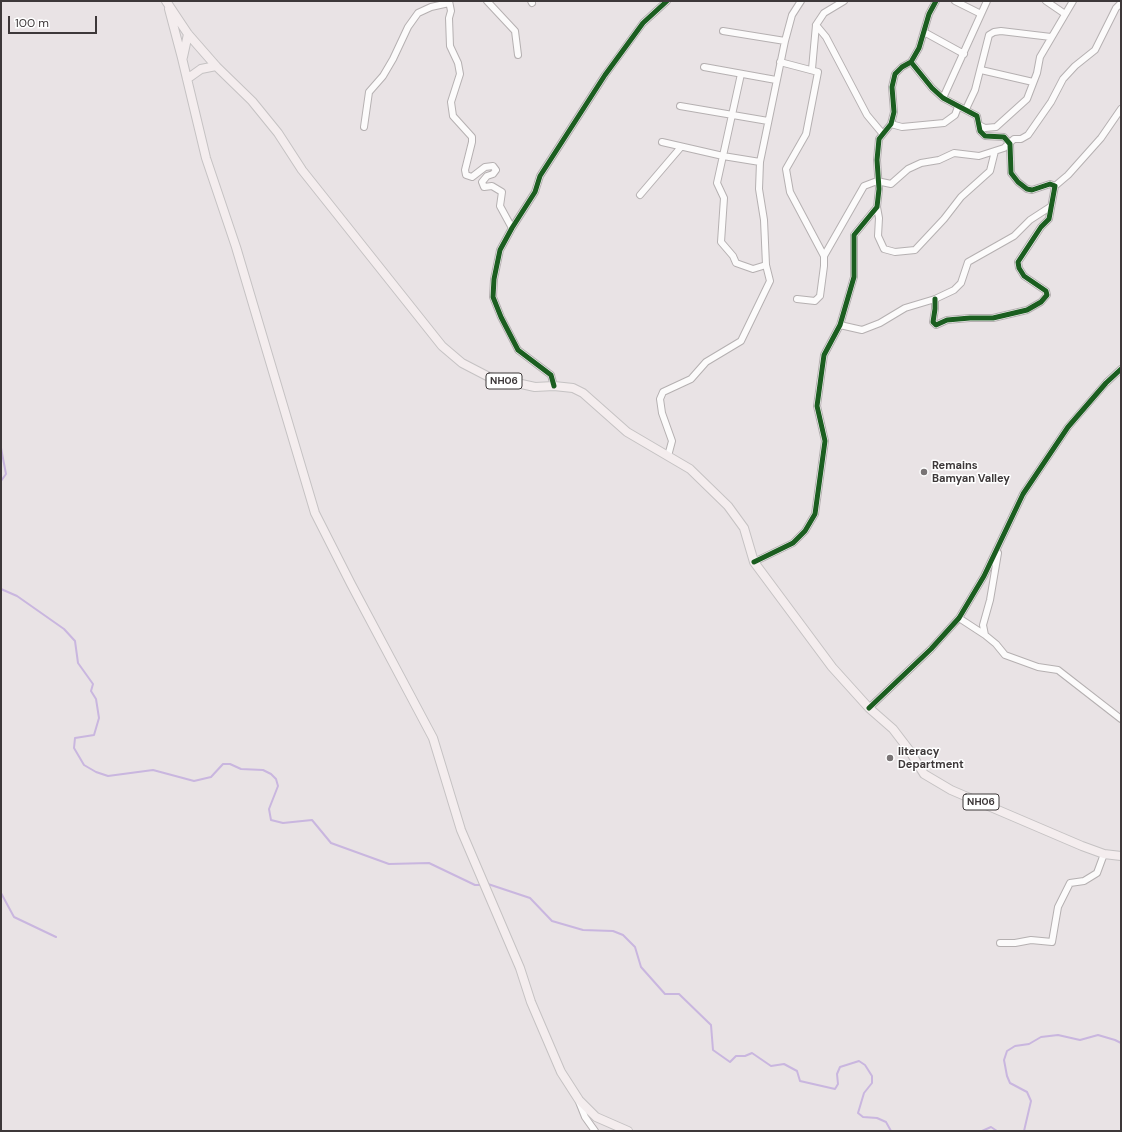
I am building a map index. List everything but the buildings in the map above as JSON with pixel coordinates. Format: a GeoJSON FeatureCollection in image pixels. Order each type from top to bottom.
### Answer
{"type":"FeatureCollection","features":[{"type":"Feature","properties":{"kind":"main road","name":"NH06"},"geometry":{"type":"LineString","coordinates":[[167,2],[188,34],[216,66],[252,101],[278,133],[302,170],[442,346],[462,363],[489,377],[535,387],[554,386],[573,388],[583,393],[626,432],[690,469],[728,506],[744,528],[754,562],[832,667],[869,708],[893,729],[909,750],[924,774],[951,790],[1104,854],[1121,856]]}},
{"type":"Feature","properties":{"kind":"main road"},"geometry":{"type":"LineString","coordinates":[[167,2],[206,158],[240,261],[315,513],[433,738],[461,830],[481,880],[520,968],[531,1002],[561,1072],[579,1100],[596,1117],[628,1131]]}},
{"type":"Feature","properties":{"kind":"main road"},"geometry":{"type":"LineString","coordinates":[[182,58],[188,34]]}},
{"type":"Feature","properties":{"kind":"main road"},"geometry":{"type":"LineString","coordinates":[[187,79],[201,69],[216,66]]}},
{"type":"Feature","properties":{"kind":"street"},"geometry":{"type":"LineString","coordinates":[[487,1],[515,31],[518,55]]}},
{"type":"Feature","properties":{"kind":"street"},"geometry":{"type":"LineString","coordinates":[[554,386],[551,375],[518,350],[501,317],[494,297],[494,279],[500,250],[535,192],[540,176],[605,74],[644,23],[667,1]]}},
{"type":"Feature","properties":{"kind":"street"},"geometry":{"type":"LineString","coordinates":[[668,456],[672,441],[662,413],[660,399],[663,392],[691,379],[706,362],[741,340],[770,281],[766,264],[764,220],[759,189],[760,162],[784,42],[792,15],[801,1]]}},
{"type":"Feature","properties":{"kind":"street"},"geometry":{"type":"LineString","coordinates":[[812,69],[816,25],[824,13],[844,1]]}},
{"type":"Feature","properties":{"kind":"street"},"geometry":{"type":"LineString","coordinates":[[936,1],[929,14],[919,48],[911,62],[902,67],[896,74],[892,87],[894,112],[891,124],[882,133],[879,139],[877,180],[879,189],[877,207],[879,218],[878,236],[884,249],[895,252],[915,250],[944,220],[961,197],[990,171],[994,151]]}},
{"type":"Feature","properties":{"kind":"street"},"geometry":{"type":"LineString","coordinates":[[955,1],[981,14]]}},
{"type":"Feature","properties":{"kind":"street"},"geometry":{"type":"LineString","coordinates":[[943,98],[987,1]]}},
{"type":"Feature","properties":{"kind":"street"},"geometry":{"type":"LineString","coordinates":[[1046,1],[1065,14]]}},
{"type":"Feature","properties":{"kind":"street"},"geometry":{"type":"LineString","coordinates":[[979,125],[986,128],[996,127],[1007,119],[1027,99],[1040,57],[1073,1]]}},
{"type":"Feature","properties":{"kind":"street"},"geometry":{"type":"LineString","coordinates":[[364,127],[369,92],[383,76],[393,60],[408,27],[418,13],[431,6],[449,2],[451,11],[449,18],[450,46],[458,63],[460,74],[451,102],[453,116],[472,137],[464,170],[466,175],[472,177],[485,167],[492,166],[496,170],[493,174],[487,176],[482,182],[484,187],[492,186],[502,192],[500,206],[512,228]]}},
{"type":"Feature","properties":{"kind":"street"},"geometry":{"type":"LineString","coordinates":[[797,299],[815,301],[820,296],[824,256],[864,186],[877,180],[891,184],[908,169],[921,163],[939,160],[954,153],[979,156],[1004,148],[1014,139],[1021,139],[1028,135],[1051,102],[1063,79],[1075,66],[1095,50],[1116,8],[1121,3]]}},
{"type":"Feature","properties":{"kind":"street"},"geometry":{"type":"LineString","coordinates":[[816,25],[826,37],[867,115],[882,133]]}},
{"type":"Feature","properties":{"kind":"street"},"geometry":{"type":"LineString","coordinates":[[723,31],[784,42]]}},
{"type":"Feature","properties":{"kind":"street"},"geometry":{"type":"LineString","coordinates":[[924,32],[964,54]]}},
{"type":"Feature","properties":{"kind":"street"},"geometry":{"type":"LineString","coordinates":[[966,109],[975,90],[989,35],[994,32],[1051,37]]}},
{"type":"Feature","properties":{"kind":"street"},"geometry":{"type":"LineString","coordinates":[[780,62],[812,69],[818,72],[806,134],[786,169],[790,192],[824,256]]}},
{"type":"Feature","properties":{"kind":"street"},"geometry":{"type":"LineString","coordinates":[[911,62],[932,88],[943,98],[958,107],[966,109],[976,116],[980,131],[985,136],[1004,137],[1010,144],[1011,173],[1018,182],[1027,189],[1032,190],[1050,184],[1055,186]]}},
{"type":"Feature","properties":{"kind":"street"},"geometry":{"type":"LineString","coordinates":[[704,66],[776,80]]}},
{"type":"Feature","properties":{"kind":"street"},"geometry":{"type":"LineString","coordinates":[[981,70],[1033,82]]}},
{"type":"Feature","properties":{"kind":"street"},"geometry":{"type":"LineString","coordinates":[[741,74],[717,183],[724,198],[721,242],[733,256],[736,264],[753,269],[766,264]]}},
{"type":"Feature","properties":{"kind":"street"},"geometry":{"type":"LineString","coordinates":[[680,106],[768,121]]}},
{"type":"Feature","properties":{"kind":"street"},"geometry":{"type":"LineString","coordinates":[[891,124],[902,127],[944,123],[955,115],[958,107]]}},
{"type":"Feature","properties":{"kind":"street"},"geometry":{"type":"LineString","coordinates":[[934,299],[935,309],[933,322],[936,325],[947,320],[993,318],[1026,310],[1041,302],[1047,295],[1046,291],[1024,276],[1019,268],[1018,262],[1041,227],[1049,220],[1050,207],[1055,186],[1068,175],[1101,138],[1121,109]]}},
{"type":"Feature","properties":{"kind":"street"},"geometry":{"type":"LineString","coordinates":[[662,142],[723,156],[760,162]]}},
{"type":"Feature","properties":{"kind":"street"},"geometry":{"type":"LineString","coordinates":[[640,194],[681,147]]}},
{"type":"Feature","properties":{"kind":"street"},"geometry":{"type":"LineString","coordinates":[[754,562],[793,543],[805,531],[815,514],[825,442],[817,406],[824,355],[840,325],[854,277],[854,235],[877,207]]}},
{"type":"Feature","properties":{"kind":"street"},"geometry":{"type":"LineString","coordinates":[[840,325],[862,330],[880,323],[906,308],[934,299],[954,290],[961,283],[968,262],[1014,236],[1030,220],[1050,207]]}},
{"type":"Feature","properties":{"kind":"street"},"geometry":{"type":"LineString","coordinates":[[869,708],[931,648],[959,618],[984,576],[1019,501],[1056,444],[1096,394],[1121,369]]}},
{"type":"Feature","properties":{"kind":"street"},"geometry":{"type":"LineString","coordinates":[[985,635],[982,625],[990,600],[999,546]]}},
{"type":"Feature","properties":{"kind":"street"},"geometry":{"type":"LineString","coordinates":[[959,618],[985,635],[996,644],[1005,655],[1038,667],[1058,670],[1121,719]]}},
{"type":"Feature","properties":{"kind":"street"},"geometry":{"type":"LineString","coordinates":[[1000,943],[1015,943],[1031,940],[1052,942],[1058,907],[1070,883],[1084,881],[1097,873],[1104,854]]}},
{"type":"Feature","properties":{"kind":"street"},"geometry":{"type":"LineString","coordinates":[[579,1100],[585,1117],[595,1131]]}},
{"type":"Feature","properties":{"kind":"waterway"},"geometry":{"type":"LineString","coordinates":[[1,448],[6,474],[1,481]]}},
{"type":"Feature","properties":{"kind":"waterway"},"geometry":{"type":"LineString","coordinates":[[1,589],[17,596],[64,629],[75,641],[78,663],[93,684],[91,691],[96,699],[99,718],[94,735],[75,738],[74,748],[84,765],[96,772],[108,776],[153,770],[194,781],[211,777],[223,764],[230,764],[241,769],[263,770],[271,774],[276,779],[278,786],[269,809],[271,820],[283,823],[312,820],[331,843],[389,864],[429,863],[475,885],[481,885]]}},
{"type":"Feature","properties":{"kind":"waterway"},"geometry":{"type":"LineString","coordinates":[[488,884],[530,898],[552,921],[583,930],[613,931],[623,935],[635,947],[641,967],[665,994],[679,994],[711,1025],[713,1050],[730,1062],[736,1056],[745,1056],[752,1053],[771,1066],[784,1064],[797,1071],[800,1081],[835,1089],[838,1084],[837,1074],[840,1067],[859,1061],[865,1065],[872,1076],[872,1083],[864,1093],[858,1113],[863,1117],[877,1118],[886,1122],[891,1131]]}},
{"type":"Feature","properties":{"kind":"waterway"},"geometry":{"type":"LineString","coordinates":[[1,893],[14,917],[56,937]]}},
{"type":"Feature","properties":{"kind":"waterway"},"geometry":{"type":"LineString","coordinates":[[1024,1131],[1031,1101],[1027,1092],[1010,1083],[1004,1060],[1007,1051],[1015,1046],[1029,1044],[1041,1037],[1058,1035],[1080,1040],[1098,1035],[1121,1043]]}},
{"type":"Feature","properties":{"kind":"waterway"},"geometry":{"type":"LineString","coordinates":[[982,1131],[991,1127],[997,1131]]}},
{"type":"Feature","properties":{"kind":"waterway"},"geometry":{"type":"LineString","coordinates":[[955,1131],[963,1131]]}},
{"type":"Feature","properties":{"kind":"cycle path"},"geometry":{"type":"LineString","coordinates":[[554,386],[551,375],[518,350],[501,317],[493,297],[494,279],[500,250],[535,192],[540,176],[605,75],[643,23],[667,1]]}},
{"type":"Feature","properties":{"kind":"cycle path"},"geometry":{"type":"LineString","coordinates":[[754,562],[793,543],[805,531],[815,514],[825,441],[817,406],[824,355],[840,325],[854,277],[854,235],[877,207],[879,189],[877,160],[879,139],[891,124],[894,112],[892,87],[895,74],[902,67],[911,62],[919,48],[929,14],[936,1]]}},
{"type":"Feature","properties":{"kind":"cycle path"},"geometry":{"type":"LineString","coordinates":[[911,62],[932,88],[943,98],[977,116],[980,131],[985,136],[1004,137],[1010,144],[1011,173],[1018,182],[1027,189],[1032,190],[1050,184],[1055,186],[1049,219],[1041,227],[1018,262],[1019,268],[1024,276],[1046,291],[1047,295],[1041,302],[1027,310],[993,318],[947,320],[936,325],[933,322],[935,299]]}},
{"type":"Feature","properties":{"kind":"cycle path"},"geometry":{"type":"LineString","coordinates":[[869,708],[931,649],[959,618],[984,576],[1023,494],[1068,427],[1106,383],[1121,369]]}},
{"type":"Feature","properties":{"kind":"place","name":"Remains Bamyan Valley"},"geometry":{"type":"Point","coordinates":[924,472]}},
{"type":"Feature","properties":{"kind":"place","name":"literacy Department"},"geometry":{"type":"Point","coordinates":[890,758]}}]}
